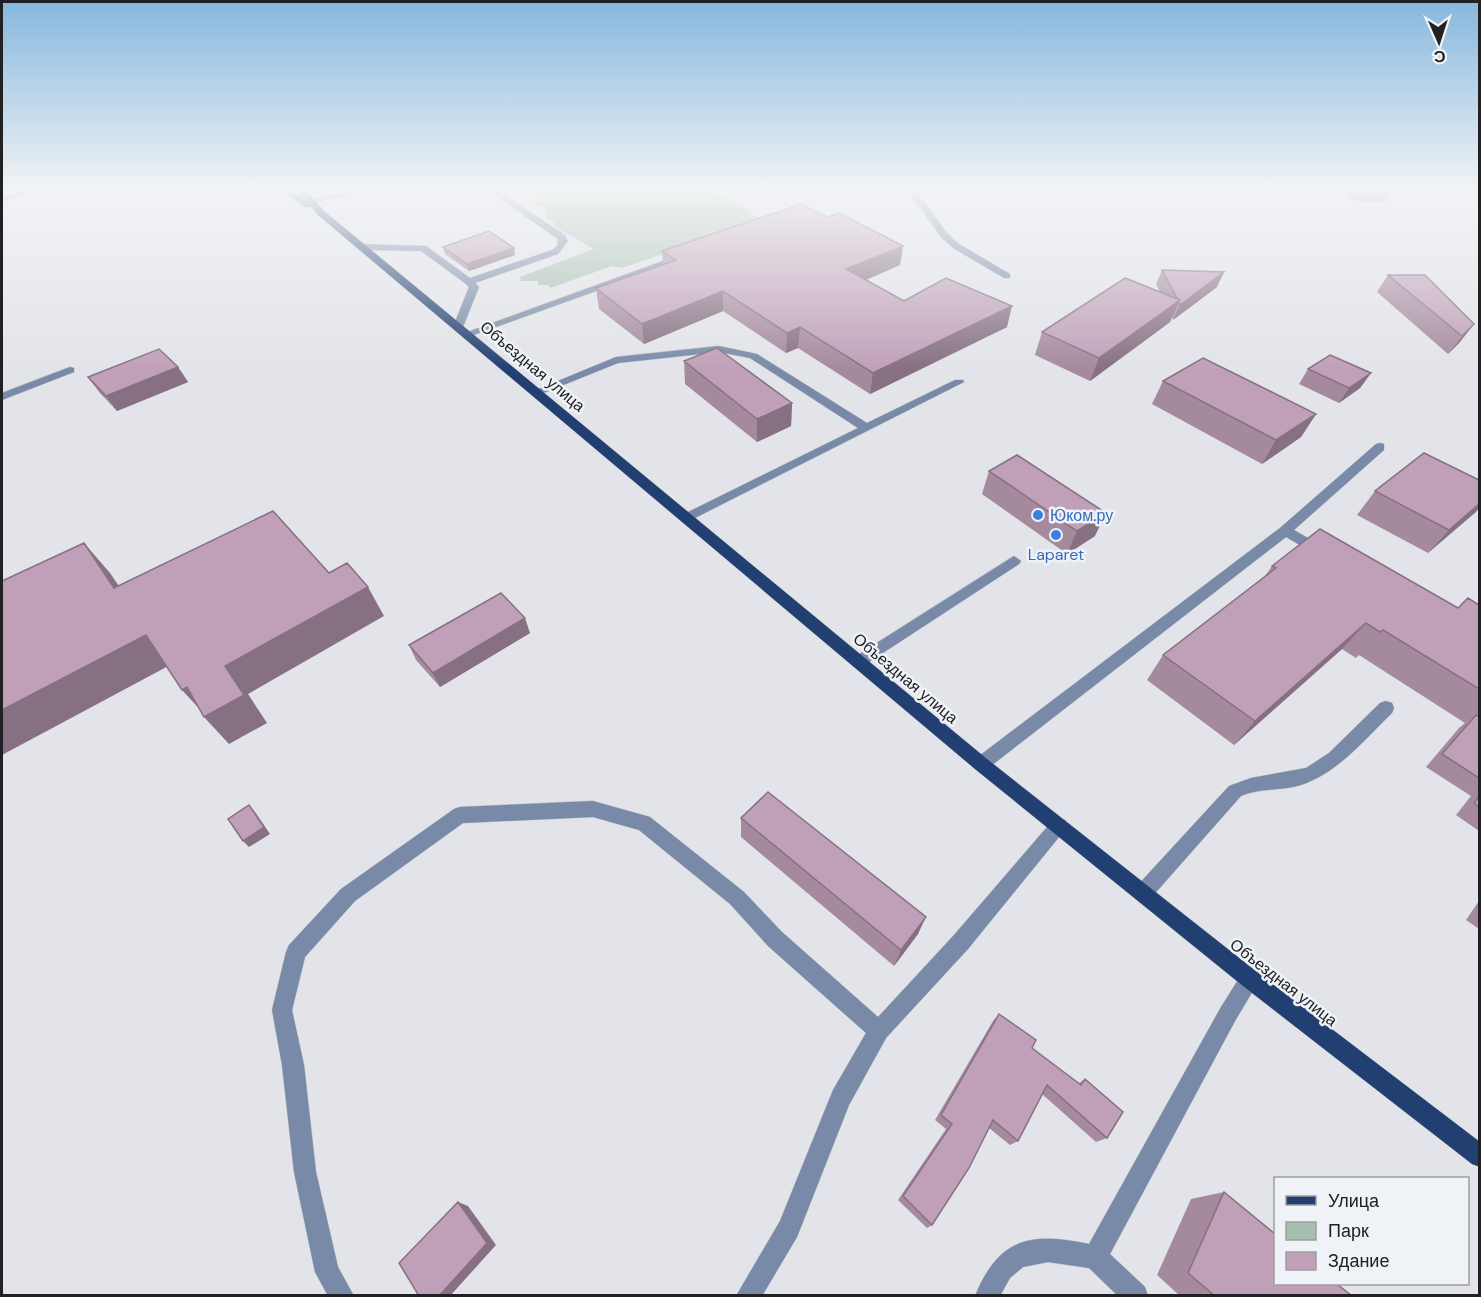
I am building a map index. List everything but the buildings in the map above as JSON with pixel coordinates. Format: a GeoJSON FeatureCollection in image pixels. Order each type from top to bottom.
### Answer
{"type":"FeatureCollection","features":[{"type":"Feature","properties":{"kind":"main road","name":"Объездная улица"},"geometry":{"type":"LineString","coordinates":[[364,249],[981,764],[1250,979],[1479,1156]]}},
{"type":"Feature","properties":{"kind":"street"},"geometry":{"type":"LineString","coordinates":[[424,249],[474,287],[463,330]]}},
{"type":"Feature","properties":{"kind":"street"},"geometry":{"type":"LineString","coordinates":[[470,282],[559,249]]}},
{"type":"Feature","properties":{"kind":"street"},"geometry":{"type":"LineString","coordinates":[[960,249],[1007,276]]}},
{"type":"Feature","properties":{"kind":"street"},"geometry":{"type":"LineString","coordinates":[[463,330],[690,254]]}},
{"type":"Feature","properties":{"kind":"street"},"geometry":{"type":"LineString","coordinates":[[537,392],[616,360],[706,349],[726,349],[753,356],[867,428]]}},
{"type":"Feature","properties":{"kind":"street"},"geometry":{"type":"LineString","coordinates":[[2,397],[70,370]]}},
{"type":"Feature","properties":{"kind":"street"},"geometry":{"type":"LineString","coordinates":[[687,518],[959,382]]}},
{"type":"Feature","properties":{"kind":"street"},"geometry":{"type":"LineString","coordinates":[[981,764],[1285,531],[1380,447]]}},
{"type":"Feature","properties":{"kind":"street"},"geometry":{"type":"LineString","coordinates":[[1285,531],[1337,560]]}},
{"type":"Feature","properties":{"kind":"street"},"geometry":{"type":"LineString","coordinates":[[858,662],[1014,561]]}},
{"type":"Feature","properties":{"kind":"street"},"geometry":{"type":"LineString","coordinates":[[1143,892],[1235,791],[1249,784],[1297,778],[1320,770],[1386,708]]}},
{"type":"Feature","properties":{"kind":"street"},"geometry":{"type":"LineString","coordinates":[[342,1296],[327,1272],[305,1172],[293,1065],[282,1010],[296,952],[348,895],[460,815],[593,809],[644,823],[737,898],[776,939],[879,1031]]}},
{"type":"Feature","properties":{"kind":"street"},"geometry":{"type":"LineString","coordinates":[[748,1296],[789,1229],[842,1098],[879,1031],[961,942],[1059,826]]}},
{"type":"Feature","properties":{"kind":"street"},"geometry":{"type":"LineString","coordinates":[[1095,1257],[1228,1014],[1250,979]]}},
{"type":"Feature","properties":{"kind":"street"},"geometry":{"type":"LineString","coordinates":[[987,1296],[1004,1267],[1030,1250],[1052,1249],[1095,1257],[1136,1296]]}},
{"type":"Feature","properties":{"kind":"green space"},"geometry":{"type":"Polygon","coordinates":[[[594,249],[687,249],[622,268],[612,266],[550,288],[548,285],[538,285],[538,281],[521,281],[520,277],[594,249]]]}},
{"type":"Feature","properties":{"kind":"place","name":"Юком.ру"},"geometry":{"type":"Point","coordinates":[1038,515]}},
{"type":"Feature","properties":{"kind":"place","name":"Laparet"},"geometry":{"type":"Point","coordinates":[1056,535]}}]}
